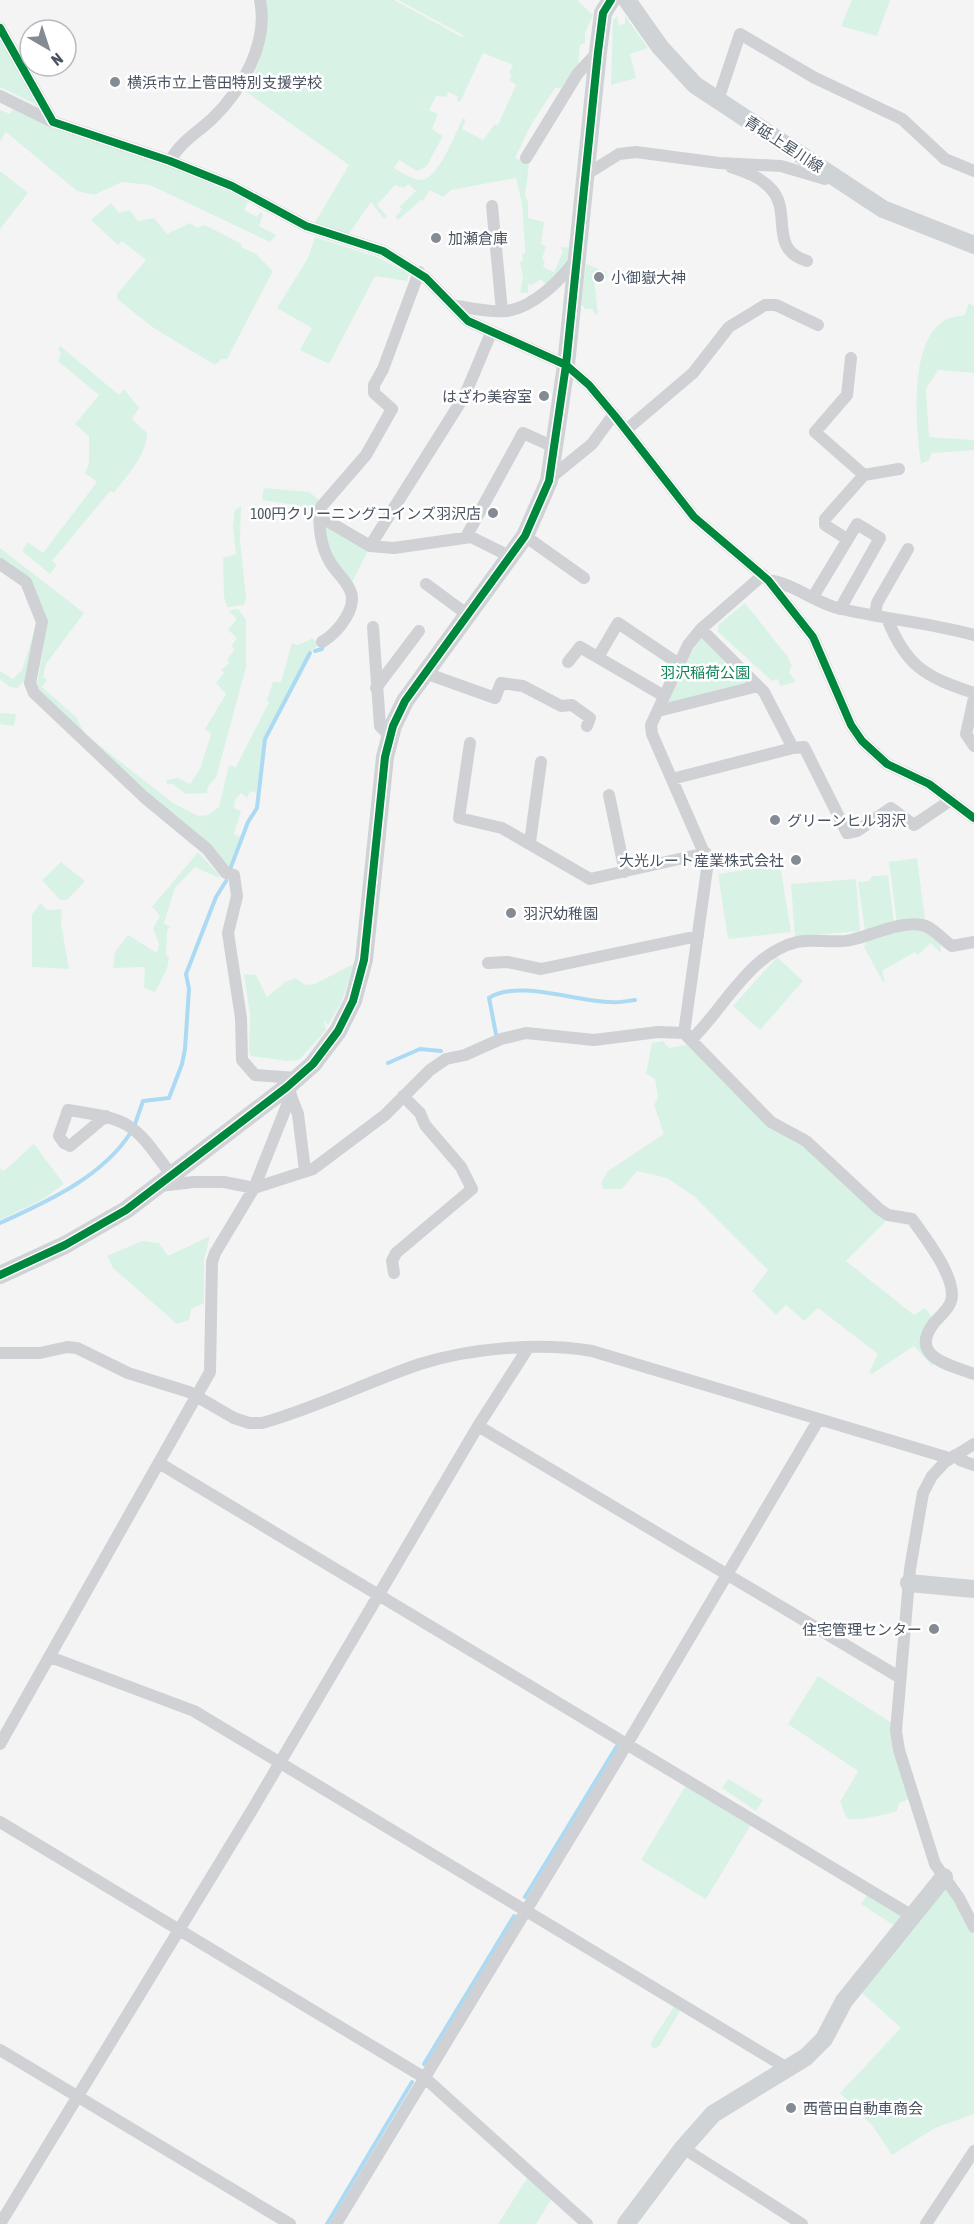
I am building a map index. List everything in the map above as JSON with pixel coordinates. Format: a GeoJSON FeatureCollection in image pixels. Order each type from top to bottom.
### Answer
{"type":"FeatureCollection","features":[{"type":"Feature","properties":{"kind":"street"},"geometry":{"type":"LineString","coordinates":[[170,161],[176,151],[213,118],[244,79],[256,49],[262,10],[260,0]]}},
{"type":"Feature","properties":{"kind":"street"},"geometry":{"type":"LineString","coordinates":[[0,1275],[98,1227],[165,1181],[292,1087],[338,1031],[360,981],[385,757],[390,736],[405,701],[525,536],[549,478],[566,365],[603,13],[611,0]]}},
{"type":"Feature","properties":{"kind":"street","name":"青砥上星川線"},"geometry":{"type":"LineString","coordinates":[[627,0],[672,62],[695,85],[883,209],[974,245]]}},
{"type":"Feature","properties":{"kind":"street"},"geometry":{"type":"LineString","coordinates":[[0,28],[53,122]]}},
{"type":"Feature","properties":{"kind":"street"},"geometry":{"type":"LineString","coordinates":[[718,100],[740,34],[815,78],[902,119],[945,159],[974,171]]}},
{"type":"Feature","properties":{"kind":"street"},"geometry":{"type":"LineString","coordinates":[[526,158],[578,73],[598,52]]}},
{"type":"Feature","properties":{"kind":"street"},"geometry":{"type":"LineString","coordinates":[[0,96],[53,122],[170,161],[232,186],[306,226],[383,251],[419,272],[456,306],[468,321],[566,365],[589,385],[614,414],[694,517],[765,577],[813,637],[852,725],[862,741],[887,764],[930,784],[974,818]]}},
{"type":"Feature","properties":{"kind":"street"},"geometry":{"type":"LineString","coordinates":[[587,174],[619,154],[636,152],[719,162],[781,166],[825,179],[831,174]]}},
{"type":"Feature","properties":{"kind":"street"},"geometry":{"type":"LineString","coordinates":[[719,162],[753,175],[773,190],[779,200],[784,242],[798,258],[807,261]]}},
{"type":"Feature","properties":{"kind":"street"},"geometry":{"type":"LineString","coordinates":[[492,206],[502,311]]}},
{"type":"Feature","properties":{"kind":"street"},"geometry":{"type":"LineString","coordinates":[[456,306],[502,311],[516,309],[559,280],[578,256]]}},
{"type":"Feature","properties":{"kind":"street"},"geometry":{"type":"LineString","coordinates":[[322,642],[341,624],[352,601],[350,590],[328,560],[319,516],[321,507],[366,455],[392,409],[374,393],[374,385],[383,369],[419,272]]}},
{"type":"Feature","properties":{"kind":"street"},"geometry":{"type":"LineString","coordinates":[[626,430],[693,373],[729,327],[765,305],[776,305],[818,325]]}},
{"type":"Feature","properties":{"kind":"street"},"geometry":{"type":"LineString","coordinates":[[370,546],[465,395],[491,333]]}},
{"type":"Feature","properties":{"kind":"street"},"geometry":{"type":"LineString","coordinates":[[851,358],[847,395],[815,432],[864,475]]}},
{"type":"Feature","properties":{"kind":"street"},"geometry":{"type":"LineString","coordinates":[[549,478],[592,444],[614,414]]}},
{"type":"Feature","properties":{"kind":"street"},"geometry":{"type":"LineString","coordinates":[[466,537],[523,433],[554,447]]}},
{"type":"Feature","properties":{"kind":"street"},"geometry":{"type":"LineString","coordinates":[[847,539],[825,525],[825,519],[864,475],[899,469]]}},
{"type":"Feature","properties":{"kind":"street"},"geometry":{"type":"LineString","coordinates":[[319,516],[370,546],[394,548],[471,537],[511,557]]}},
{"type":"Feature","properties":{"kind":"street"},"geometry":{"type":"LineString","coordinates":[[813,597],[857,524],[880,538],[840,609]]}},
{"type":"Feature","properties":{"kind":"street"},"geometry":{"type":"LineString","coordinates":[[525,536],[584,578]]}},
{"type":"Feature","properties":{"kind":"street"},"geometry":{"type":"LineString","coordinates":[[908,549],[878,603],[881,616],[896,642],[914,665],[942,683],[974,693]]}},
{"type":"Feature","properties":{"kind":"street"},"geometry":{"type":"LineString","coordinates":[[0,564],[26,582],[42,622],[30,683],[34,693],[144,797],[207,849],[225,873],[234,875],[237,896],[228,933],[241,1018],[242,1060],[255,1075],[292,1087]]}},
{"type":"Feature","properties":{"kind":"street"},"geometry":{"type":"LineString","coordinates":[[765,577],[783,582],[840,609],[931,623],[974,635]]}},
{"type":"Feature","properties":{"kind":"street"},"geometry":{"type":"LineString","coordinates":[[684,1033],[708,862],[652,734],[651,725],[688,645],[701,629],[765,577]]}},
{"type":"Feature","properties":{"kind":"street"},"geometry":{"type":"LineString","coordinates":[[426,584],[468,615]]}},
{"type":"Feature","properties":{"kind":"street"},"geometry":{"type":"LineString","coordinates":[[597,657],[618,623],[679,664]]}},
{"type":"Feature","properties":{"kind":"street"},"geometry":{"type":"LineString","coordinates":[[373,627],[380,726],[390,736]]}},
{"type":"Feature","properties":{"kind":"street"},"geometry":{"type":"LineString","coordinates":[[701,629],[771,702],[793,748]]}},
{"type":"Feature","properties":{"kind":"street"},"geometry":{"type":"LineString","coordinates":[[376,688],[419,631]]}},
{"type":"Feature","properties":{"kind":"street"},"geometry":{"type":"LineString","coordinates":[[568,662],[580,647],[664,696]]}},
{"type":"Feature","properties":{"kind":"street"},"geometry":{"type":"LineString","coordinates":[[425,673],[495,698],[501,683],[523,686],[561,706],[572,705],[590,718],[587,726]]}},
{"type":"Feature","properties":{"kind":"street"},"geometry":{"type":"LineString","coordinates":[[658,711],[758,686]]}},
{"type":"Feature","properties":{"kind":"street"},"geometry":{"type":"LineString","coordinates":[[974,698],[966,727],[966,734],[974,746]]}},
{"type":"Feature","properties":{"kind":"street"},"geometry":{"type":"LineString","coordinates":[[470,743],[459,818],[502,828],[530,842],[590,879],[706,853]]}},
{"type":"Feature","properties":{"kind":"street"},"geometry":{"type":"LineString","coordinates":[[672,779],[804,747],[848,833],[857,831],[891,808],[914,825],[951,800]]}},
{"type":"Feature","properties":{"kind":"street"},"geometry":{"type":"LineString","coordinates":[[530,842],[541,762]]}},
{"type":"Feature","properties":{"kind":"street"},"geometry":{"type":"LineString","coordinates":[[609,795],[625,872]]}},
{"type":"Feature","properties":{"kind":"street"},"geometry":{"type":"LineString","coordinates":[[165,1181],[224,1182],[254,1188],[313,1169],[369,1128],[430,1070],[446,1059],[465,1055],[501,1039],[526,1033],[594,1040],[658,1032],[684,1033],[694,1037],[715,1016],[748,971],[794,942],[813,939],[843,942],[897,927],[923,925],[952,946],[974,942]]}},
{"type":"Feature","properties":{"kind":"street"},"geometry":{"type":"LineString","coordinates":[[488,963],[507,962],[541,969],[698,936]]}},
{"type":"Feature","properties":{"kind":"street"},"geometry":{"type":"LineString","coordinates":[[684,1033],[771,1122],[806,1141],[879,1209],[888,1215],[912,1219],[940,1260],[951,1294],[951,1302],[927,1333],[925,1342],[928,1351],[939,1361],[974,1374]]}},
{"type":"Feature","properties":{"kind":"street"},"geometry":{"type":"LineString","coordinates":[[292,1087],[305,1171]]}},
{"type":"Feature","properties":{"kind":"street"},"geometry":{"type":"LineString","coordinates":[[0,1744],[210,1372],[212,1262],[219,1246],[254,1188],[292,1087]]}},
{"type":"Feature","properties":{"kind":"street"},"geometry":{"type":"LineString","coordinates":[[394,1273],[392,1261],[396,1253],[472,1190],[461,1167],[425,1125],[420,1113],[403,1096]]}},
{"type":"Feature","properties":{"kind":"street"},"geometry":{"type":"LineString","coordinates":[[106,1116],[138,1130],[165,1181]]}},
{"type":"Feature","properties":{"kind":"street"},"geometry":{"type":"LineString","coordinates":[[0,1353],[40,1353],[67,1347],[77,1348],[128,1373],[196,1396],[234,1418],[249,1423],[262,1423],[420,1364],[458,1354],[558,1345],[592,1351],[952,1456],[974,1465]]}},
{"type":"Feature","properties":{"kind":"street"},"geometry":{"type":"LineString","coordinates":[[0,2224],[280,1762],[478,1426],[528,1348]]}},
{"type":"Feature","properties":{"kind":"street"},"geometry":{"type":"LineString","coordinates":[[336,2224],[627,1744],[819,1419]]}},
{"type":"Feature","properties":{"kind":"street"},"geometry":{"type":"LineString","coordinates":[[478,1426],[726,1576],[899,1677]]}},
{"type":"Feature","properties":{"kind":"street"},"geometry":{"type":"LineString","coordinates":[[974,1444],[952,1456],[932,1476],[923,1493],[909,1583],[896,1731],[899,1750],[935,1864],[974,1926]]}},
{"type":"Feature","properties":{"kind":"street"},"geometry":{"type":"LineString","coordinates":[[159,1463],[914,1917]]}},
{"type":"Feature","properties":{"kind":"street"},"geometry":{"type":"LineString","coordinates":[[909,1583],[974,1589]]}},
{"type":"Feature","properties":{"kind":"street"},"geometry":{"type":"LineString","coordinates":[[50,1657],[194,1711],[787,2068]]}},
{"type":"Feature","properties":{"kind":"street"},"geometry":{"type":"LineString","coordinates":[[0,1822],[424,2078],[587,2224]]}},
{"type":"Feature","properties":{"kind":"street"},"geometry":{"type":"LineString","coordinates":[[626,2224],[683,2148],[713,2114],[819,2046],[844,2001],[944,1877]]}},
{"type":"Feature","properties":{"kind":"street"},"geometry":{"type":"LineString","coordinates":[[0,2050],[290,2224]]}},
{"type":"Feature","properties":{"kind":"street"},"geometry":{"type":"LineString","coordinates":[[683,2148],[802,2224]]}},
{"type":"Feature","properties":{"kind":"street"},"geometry":{"type":"LineString","coordinates":[[926,2224],[974,2151]]}},
{"type":"Feature","properties":{"kind":"green space"},"geometry":{"type":"Polygon","coordinates":[[[264,0],[394,0],[462,37],[463,35],[398,0],[577,0],[593,15],[585,33],[585,43],[580,45],[578,64],[561,88],[555,88],[532,123],[515,158],[529,163],[525,197],[528,201],[528,218],[544,222],[541,244],[546,246],[542,259],[545,261],[543,267],[554,272],[563,252],[560,247],[572,248],[570,261],[546,285],[541,279],[532,285],[528,284],[528,293],[520,293],[523,278],[520,262],[523,261],[522,254],[525,254],[525,248],[522,203],[516,178],[451,190],[443,197],[430,190],[423,201],[421,200],[398,220],[395,217],[402,209],[399,207],[416,191],[408,184],[404,188],[395,185],[377,205],[387,216],[384,219],[371,202],[348,235],[314,224],[349,165],[245,91],[260,59],[265,36],[264,0]],[[483,53],[460,102],[457,100],[458,97],[449,92],[446,97],[436,96],[429,110],[438,114],[432,129],[443,136],[426,167],[417,171],[399,160],[394,168],[413,178],[426,179],[445,156],[463,118],[466,120],[462,129],[483,140],[495,124],[498,125],[516,85],[509,80],[512,75],[509,73],[513,65],[483,53]]]}},
{"type":"Feature","properties":{"kind":"green space"},"geometry":{"type":"Polygon","coordinates":[[[852,0],[890,0],[877,36],[841,26],[852,0]]]}},
{"type":"Feature","properties":{"kind":"green space"},"geometry":{"type":"Polygon","coordinates":[[[617,16],[619,25],[625,24],[625,16],[648,48],[630,54],[636,78],[611,85],[613,20],[617,16]]]}},
{"type":"Feature","properties":{"kind":"green space"},"geometry":{"type":"Polygon","coordinates":[[[0,37],[18,70],[18,78],[22,78],[37,105],[0,87],[0,37]]]}},
{"type":"Feature","properties":{"kind":"green space"},"geometry":{"type":"Polygon","coordinates":[[[14,107],[49,126],[142,156],[231,193],[248,202],[244,210],[257,217],[260,212],[263,214],[259,226],[276,235],[270,242],[150,185],[122,182],[94,195],[77,191],[6,132],[0,142],[0,110],[10,114],[14,107]]]}},
{"type":"Feature","properties":{"kind":"green space"},"geometry":{"type":"Polygon","coordinates":[[[0,171],[28,193],[0,229],[0,171]]]}},
{"type":"Feature","properties":{"kind":"green space"},"geometry":{"type":"Polygon","coordinates":[[[111,203],[119,213],[130,210],[138,221],[154,218],[167,234],[190,223],[197,228],[205,225],[242,244],[241,247],[256,254],[273,271],[227,359],[222,359],[215,365],[155,329],[117,299],[117,294],[146,260],[122,241],[118,245],[91,220],[111,203]]]}},
{"type":"Feature","properties":{"kind":"green space"},"geometry":{"type":"Polygon","coordinates":[[[315,237],[377,257],[409,274],[407,281],[375,276],[329,364],[300,350],[312,328],[277,308],[308,258],[315,237]]]}},
{"type":"Feature","properties":{"kind":"green space"},"geometry":{"type":"Polygon","coordinates":[[[586,264],[606,272],[607,277],[594,279],[598,314],[596,315],[592,309],[585,309],[581,304],[586,264]]]}},
{"type":"Feature","properties":{"kind":"green space"},"geometry":{"type":"Polygon","coordinates":[[[969,303],[974,306],[974,373],[938,370],[926,389],[929,437],[974,440],[974,450],[932,453],[929,460],[921,464],[916,408],[920,364],[925,345],[934,330],[947,319],[965,315],[969,303]]]}},
{"type":"Feature","properties":{"kind":"green space"},"geometry":{"type":"Polygon","coordinates":[[[60,346],[119,395],[124,389],[139,408],[132,419],[147,433],[140,458],[114,493],[110,491],[52,561],[57,565],[50,574],[22,551],[28,542],[43,553],[97,482],[85,473],[89,463],[89,436],[75,424],[99,395],[58,361],[61,353],[58,349],[60,346]]]}},
{"type":"Feature","properties":{"kind":"green space"},"geometry":{"type":"Polygon","coordinates":[[[264,488],[309,492],[319,500],[315,504],[315,510],[301,511],[302,506],[262,500],[264,488]]]}},
{"type":"Feature","properties":{"kind":"green space"},"geometry":{"type":"Polygon","coordinates":[[[241,506],[240,541],[246,597],[244,605],[227,607],[224,597],[223,558],[236,554],[233,527],[235,510],[241,506]]]}},
{"type":"Feature","properties":{"kind":"green space"},"geometry":{"type":"Polygon","coordinates":[[[322,522],[369,549],[351,584],[333,560],[322,522]]]}},
{"type":"Feature","properties":{"kind":"green space"},"geometry":{"type":"Polygon","coordinates":[[[0,548],[84,613],[46,664],[43,677],[47,680],[42,687],[76,717],[85,734],[173,803],[198,816],[208,815],[219,807],[229,765],[236,767],[269,702],[267,700],[273,682],[281,682],[292,643],[298,645],[313,638],[318,645],[308,654],[264,738],[257,793],[250,791],[247,798],[241,793],[235,800],[234,808],[241,811],[234,834],[240,837],[228,869],[147,796],[39,690],[37,683],[48,623],[30,580],[0,561],[0,548]]]}},
{"type":"Feature","properties":{"kind":"green space"},"geometry":{"type":"Polygon","coordinates":[[[745,603],[787,656],[792,666],[789,672],[796,682],[780,686],[778,679],[772,681],[718,632],[718,625],[745,603]]]}},
{"type":"Feature","properties":{"kind":"green space"},"geometry":{"type":"Polygon","coordinates":[[[239,610],[246,620],[246,667],[216,778],[208,786],[207,793],[185,794],[173,784],[167,784],[166,780],[178,778],[190,784],[200,769],[211,734],[205,729],[226,694],[216,683],[224,673],[221,670],[229,663],[227,660],[235,649],[231,646],[237,638],[228,630],[237,619],[229,611],[239,610]]]}},
{"type":"Feature","properties":{"kind":"green space"},"geometry":{"type":"Polygon","coordinates":[[[37,623],[28,677],[17,688],[10,687],[0,679],[0,671],[13,679],[22,670],[37,623]]]}},
{"type":"Feature","properties":{"kind":"green space","name":"羽沢稲荷公園"},"geometry":{"type":"Polygon","coordinates":[[[701,634],[751,685],[665,705],[701,634]]]}},
{"type":"Feature","properties":{"kind":"green space"},"geometry":{"type":"Polygon","coordinates":[[[0,713],[16,714],[14,726],[0,724],[0,713]]]}},
{"type":"Feature","properties":{"kind":"green space"},"geometry":{"type":"Polygon","coordinates":[[[198,852],[220,876],[219,878],[195,867],[175,888],[164,923],[170,927],[167,931],[166,955],[169,957],[167,969],[155,992],[144,988],[145,967],[113,968],[115,952],[128,935],[157,953],[159,944],[153,928],[160,916],[152,907],[198,852]]]}},
{"type":"Feature","properties":{"kind":"green space"},"geometry":{"type":"Polygon","coordinates":[[[917,858],[925,919],[897,923],[889,862],[917,858]]]}},
{"type":"Feature","properties":{"kind":"green space"},"geometry":{"type":"Polygon","coordinates":[[[61,862],[85,881],[67,900],[60,900],[42,880],[61,862]]]}},
{"type":"Feature","properties":{"kind":"green space"},"geometry":{"type":"Polygon","coordinates":[[[780,865],[791,932],[728,939],[718,874],[780,865]]]}},
{"type":"Feature","properties":{"kind":"green space"},"geometry":{"type":"Polygon","coordinates":[[[888,875],[894,923],[865,931],[858,882],[869,881],[872,876],[888,875]]]}},
{"type":"Feature","properties":{"kind":"green space"},"geometry":{"type":"Polygon","coordinates":[[[856,879],[860,931],[795,937],[791,884],[856,879]]]}},
{"type":"Feature","properties":{"kind":"green space"},"geometry":{"type":"Polygon","coordinates":[[[41,903],[46,910],[62,909],[61,923],[69,969],[32,967],[32,914],[41,903]]]}},
{"type":"Feature","properties":{"kind":"green space"},"geometry":{"type":"Polygon","coordinates":[[[922,927],[940,940],[941,953],[931,943],[918,955],[915,952],[882,971],[885,982],[883,982],[864,947],[867,940],[899,929],[922,927]]]}},
{"type":"Feature","properties":{"kind":"green space"},"geometry":{"type":"Polygon","coordinates":[[[777,957],[803,981],[760,1030],[733,1006],[777,957]]]}},
{"type":"Feature","properties":{"kind":"green space"},"geometry":{"type":"Polygon","coordinates":[[[357,962],[353,979],[349,980],[341,1003],[328,1025],[324,1021],[326,1030],[299,1060],[287,1061],[251,1056],[249,1051],[250,1015],[244,974],[256,975],[267,997],[285,982],[296,978],[305,985],[315,984],[357,962]]]}},
{"type":"Feature","properties":{"kind":"green space"},"geometry":{"type":"Polygon","coordinates":[[[663,1041],[669,1048],[690,1044],[890,1217],[846,1261],[914,1315],[925,1308],[932,1317],[925,1331],[936,1362],[932,1366],[914,1346],[872,1374],[869,1372],[878,1354],[818,1308],[804,1321],[786,1305],[776,1315],[752,1291],[768,1270],[695,1197],[667,1178],[637,1171],[622,1189],[603,1189],[601,1183],[608,1171],[664,1134],[654,1105],[658,1097],[655,1079],[646,1074],[652,1043],[663,1041]]]}},
{"type":"Feature","properties":{"kind":"green space"},"geometry":{"type":"Polygon","coordinates":[[[34,1144],[64,1184],[43,1199],[0,1220],[0,1168],[3,1171],[34,1144]]]}},
{"type":"Feature","properties":{"kind":"green space"},"geometry":{"type":"Polygon","coordinates":[[[210,1236],[204,1260],[204,1303],[191,1309],[189,1320],[177,1324],[113,1268],[107,1256],[142,1241],[159,1243],[168,1256],[210,1236]]]}},
{"type":"Feature","properties":{"kind":"green space"},"geometry":{"type":"Polygon","coordinates":[[[818,1676],[892,1723],[909,1799],[899,1803],[897,1811],[865,1818],[847,1818],[840,1802],[858,1771],[788,1724],[818,1676]]]}},
{"type":"Feature","properties":{"kind":"green space"},"geometry":{"type":"Polygon","coordinates":[[[728,1779],[763,1800],[756,1811],[722,1788],[728,1779]]]}},
{"type":"Feature","properties":{"kind":"green space"},"geometry":{"type":"Polygon","coordinates":[[[688,1782],[752,1823],[706,1899],[641,1860],[688,1782]]]}},
{"type":"Feature","properties":{"kind":"green space"},"geometry":{"type":"Polygon","coordinates":[[[947,1886],[970,1924],[974,1938],[974,2114],[935,2128],[892,2155],[872,2125],[840,2093],[901,2028],[860,1991],[947,1886]]]}},
{"type":"Feature","properties":{"kind":"green space"},"geometry":{"type":"Polygon","coordinates":[[[869,1892],[900,1913],[901,1919],[895,1926],[861,1904],[869,1892]]]}},
{"type":"Feature","properties":{"kind":"green space"},"geometry":{"type":"Polygon","coordinates":[[[675,2005],[681,2009],[660,2045],[654,2049],[650,2044],[675,2005]]]}},
{"type":"Feature","properties":{"kind":"green space"},"geometry":{"type":"Polygon","coordinates":[[[529,2175],[554,2195],[536,2224],[498,2224],[529,2175]]]}},
{"type":"Feature","properties":{"kind":"waterway"},"geometry":{"type":"LineString","coordinates":[[315,651],[322,649]]}},
{"type":"Feature","properties":{"kind":"waterway"},"geometry":{"type":"LineString","coordinates":[[229,872],[248,822],[257,808],[265,739],[310,653]]}},
{"type":"Feature","properties":{"kind":"waterway"},"geometry":{"type":"LineString","coordinates":[[135,1124],[143,1101],[169,1098],[182,1064],[189,989],[186,974],[216,897],[226,881]]}},
{"type":"Feature","properties":{"kind":"waterway"},"geometry":{"type":"LineString","coordinates":[[496,1034],[489,998],[501,993],[531,991],[597,1001],[635,1000]]}},
{"type":"Feature","properties":{"kind":"waterway"},"geometry":{"type":"LineString","coordinates":[[388,1063],[420,1049],[441,1051]]}},
{"type":"Feature","properties":{"kind":"waterway"},"geometry":{"type":"LineString","coordinates":[[0,1223],[72,1187],[105,1162],[131,1132]]}},
{"type":"Feature","properties":{"kind":"waterway"},"geometry":{"type":"LineString","coordinates":[[525,1897],[617,1746]]}},
{"type":"Feature","properties":{"kind":"waterway"},"geometry":{"type":"LineString","coordinates":[[424,2064],[514,1916]]}},
{"type":"Feature","properties":{"kind":"waterway"},"geometry":{"type":"LineString","coordinates":[[327,2224],[412,2082]]}},
{"type":"Feature","properties":{"kind":"cycle path"},"geometry":{"type":"LineString","coordinates":[[0,1275],[65,1245],[126,1210],[287,1087],[313,1064],[338,1031],[353,1001],[364,960],[385,757],[393,726],[405,701],[525,536],[549,481],[566,365],[603,13],[611,0]]}},
{"type":"Feature","properties":{"kind":"cycle path"},"geometry":{"type":"LineString","coordinates":[[0,28],[53,122],[170,161],[232,186],[306,226],[383,251],[426,278],[468,321],[566,365],[589,385],[694,517],[768,580],[813,637],[851,725],[862,741],[887,764],[929,784],[974,818]]}},
{"type":"Feature","properties":{"kind":"place","name":"横浜市立上菅田特別支援学校"},"geometry":{"type":"Point","coordinates":[115,82]}},
{"type":"Feature","properties":{"kind":"place","name":"加瀬倉庫"},"geometry":{"type":"Point","coordinates":[436,238]}},
{"type":"Feature","properties":{"kind":"place","name":"小御嶽大神"},"geometry":{"type":"Point","coordinates":[599,277]}},
{"type":"Feature","properties":{"kind":"place","name":"はざわ美容室"},"geometry":{"type":"Point","coordinates":[544,396]}},
{"type":"Feature","properties":{"kind":"place","name":"100円クリーニングコインズ羽沢店"},"geometry":{"type":"Point","coordinates":[493,513]}},
{"type":"Feature","properties":{"kind":"place","name":"グリーンヒル羽沢"},"geometry":{"type":"Point","coordinates":[775,820]}},
{"type":"Feature","properties":{"kind":"place","name":"大光ルート産業株式会社"},"geometry":{"type":"Point","coordinates":[796,860]}},
{"type":"Feature","properties":{"kind":"place","name":"羽沢幼稚園"},"geometry":{"type":"Point","coordinates":[511,913]}},
{"type":"Feature","properties":{"kind":"place","name":"住宅管理センター"},"geometry":{"type":"Point","coordinates":[934,1629]}},
{"type":"Feature","properties":{"kind":"place","name":"西菅田自動車商会"},"geometry":{"type":"Point","coordinates":[791,2108]}}]}
